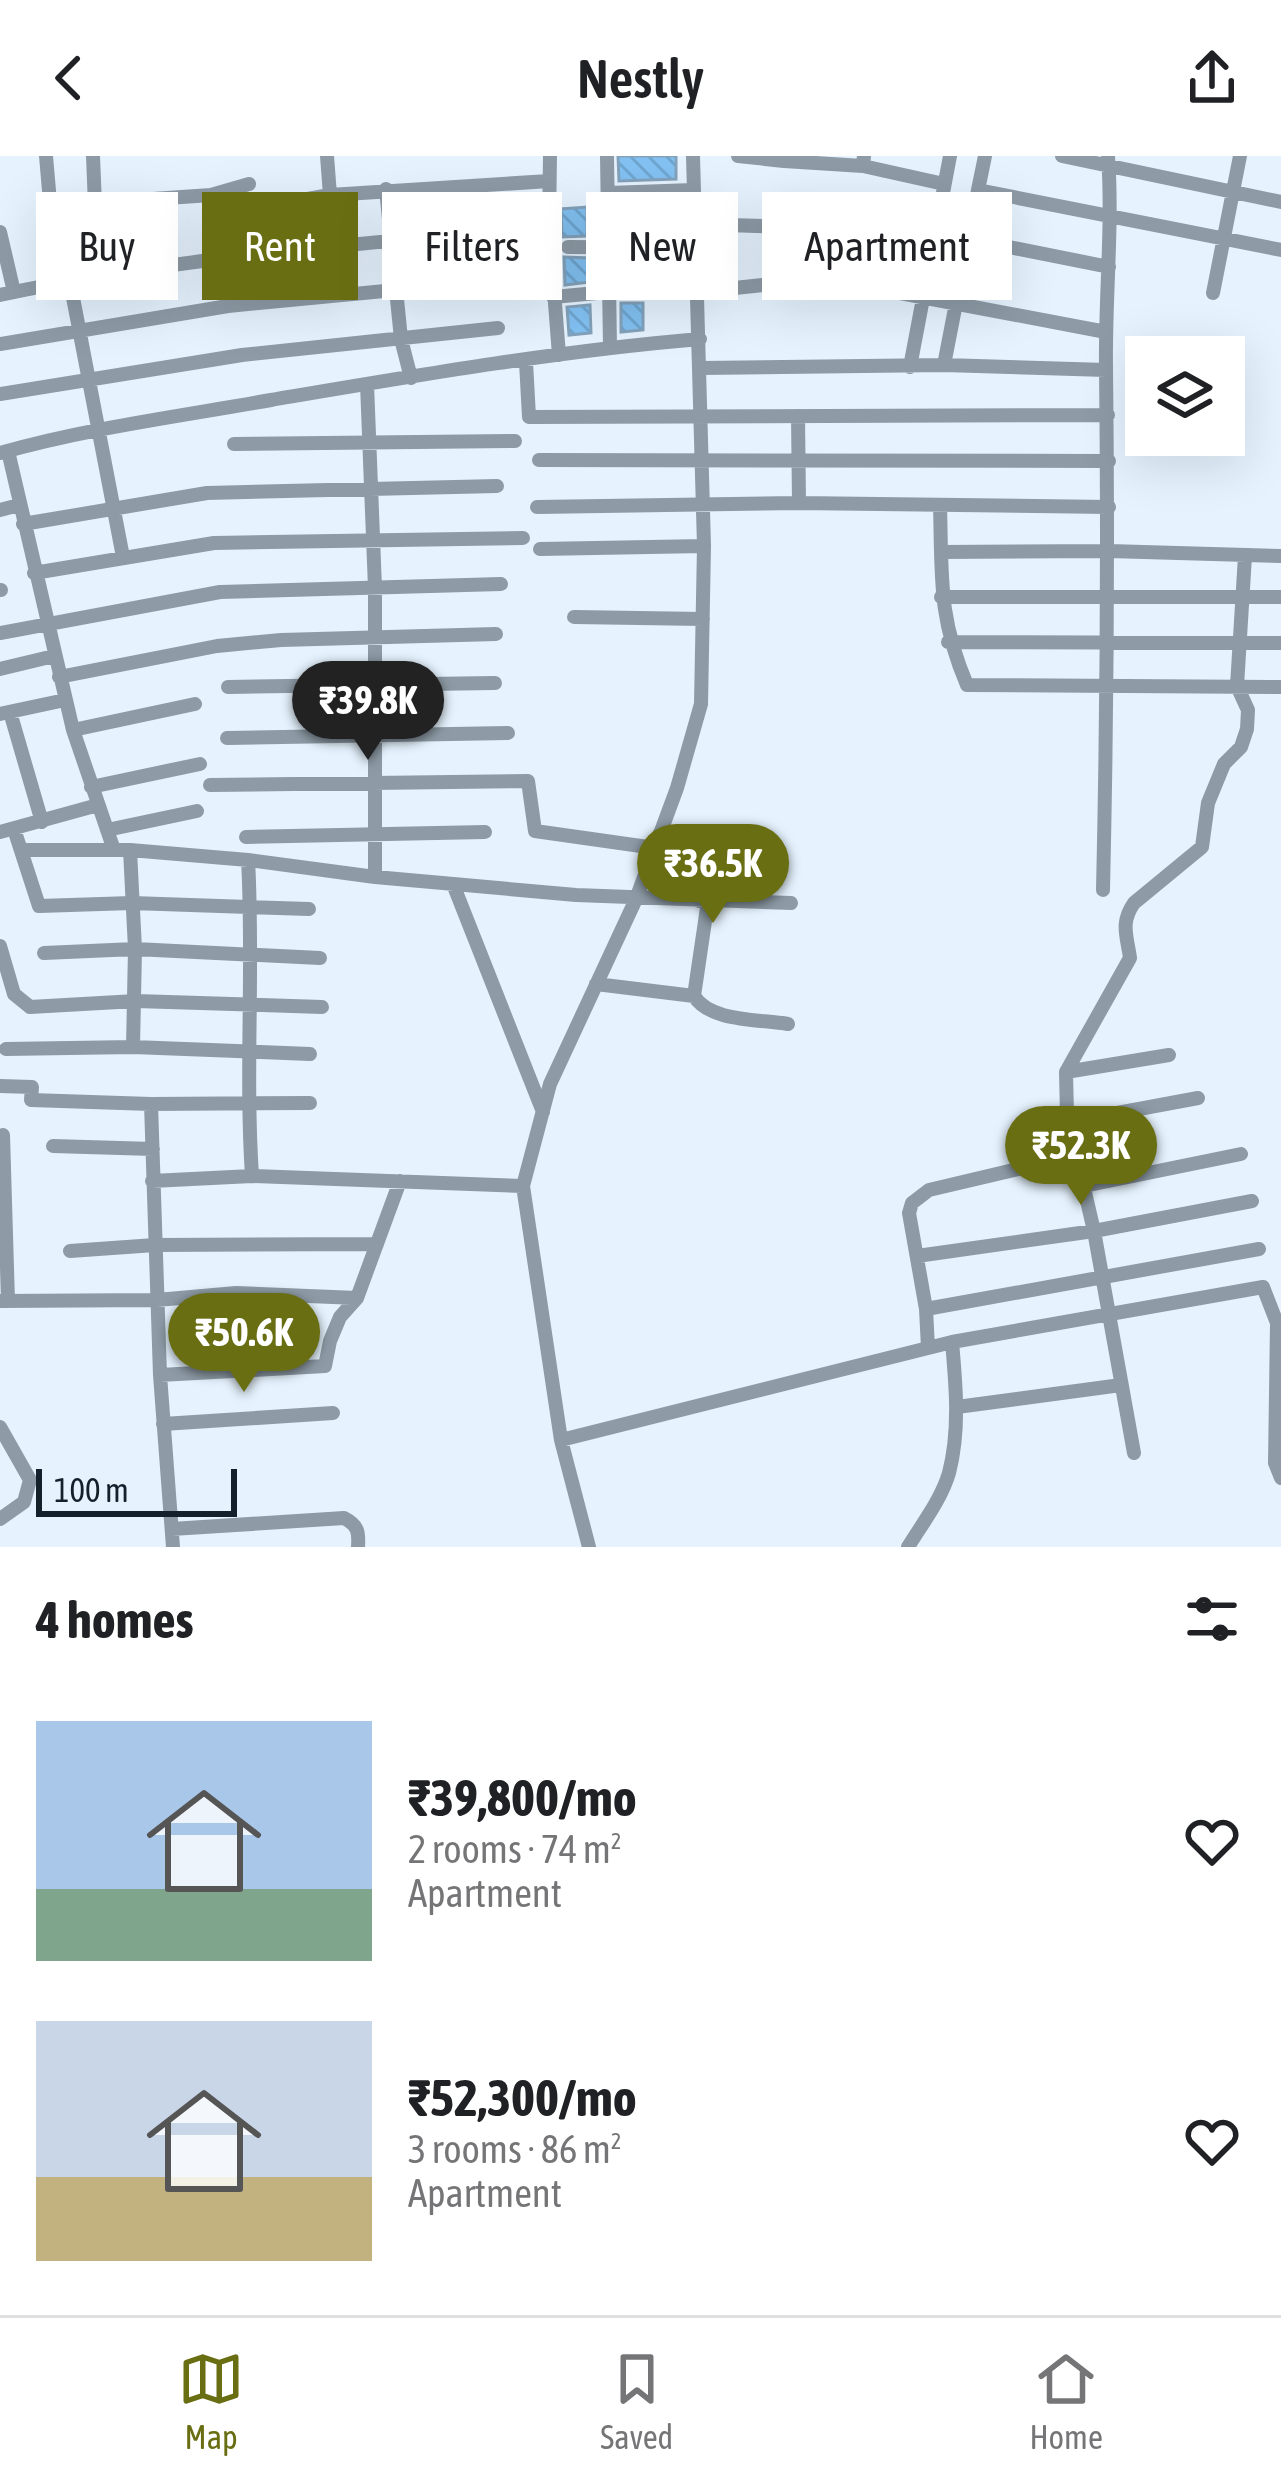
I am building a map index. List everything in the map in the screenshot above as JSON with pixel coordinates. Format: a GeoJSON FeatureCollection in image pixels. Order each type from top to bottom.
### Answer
{"type":"FeatureCollection","features":[{"type":"Feature","properties":{"kind":"street"},"geometry":{"type":"LineString","coordinates":[[46,156],[51,192]]}},
{"type":"Feature","properties":{"kind":"street"},"geometry":{"type":"LineString","coordinates":[[93,156],[94,192]]}},
{"type":"Feature","properties":{"kind":"street"},"geometry":{"type":"LineString","coordinates":[[327,156],[330,192]]}},
{"type":"Feature","properties":{"kind":"street"},"geometry":{"type":"LineString","coordinates":[[549,192],[550,156]]}},
{"type":"Feature","properties":{"kind":"street"},"geometry":{"type":"LineString","coordinates":[[608,156],[609,192]]}},
{"type":"Feature","properties":{"kind":"street"},"geometry":{"type":"LineString","coordinates":[[637,192],[693,190],[693,156]]}},
{"type":"Feature","properties":{"kind":"street"},"geometry":{"type":"LineString","coordinates":[[738,156],[864,161],[944,184]]}},
{"type":"Feature","properties":{"kind":"street"},"geometry":{"type":"LineString","coordinates":[[942,192],[950,156]]}},
{"type":"Feature","properties":{"kind":"street"},"geometry":{"type":"LineString","coordinates":[[985,156],[978,190],[1281,250]]}},
{"type":"Feature","properties":{"kind":"street"},"geometry":{"type":"LineString","coordinates":[[1062,156],[1108,160],[1281,202]]}},
{"type":"Feature","properties":{"kind":"street"},"geometry":{"type":"LineString","coordinates":[[1213,292],[1240,156]]}},
{"type":"Feature","properties":{"kind":"street"},"geometry":{"type":"LineString","coordinates":[[1103,890],[1109,551],[1106,332],[1112,214],[1108,160]]}},
{"type":"Feature","properties":{"kind":"street"},"geometry":{"type":"LineString","coordinates":[[358,192],[549,181]]}},
{"type":"Feature","properties":{"kind":"street"},"geometry":{"type":"LineString","coordinates":[[178,197],[248,184]]}},
{"type":"Feature","properties":{"kind":"street"},"geometry":{"type":"LineString","coordinates":[[0,232],[7,293]]}},
{"type":"Feature","properties":{"kind":"street"},"geometry":{"type":"LineString","coordinates":[[178,266],[382,242]]}},
{"type":"Feature","properties":{"kind":"street"},"geometry":{"type":"LineString","coordinates":[[568,247],[586,246]]}},
{"type":"Feature","properties":{"kind":"street"},"geometry":{"type":"LineString","coordinates":[[1012,248],[1109,267]]}},
{"type":"Feature","properties":{"kind":"street"},"geometry":{"type":"LineString","coordinates":[[0,344],[228,307],[382,293]]}},
{"type":"Feature","properties":{"kind":"street"},"geometry":{"type":"LineString","coordinates":[[70,300],[81,332],[123,557]]}},
{"type":"Feature","properties":{"kind":"street"},"geometry":{"type":"LineString","coordinates":[[399,300],[411,378]]}},
{"type":"Feature","properties":{"kind":"street"},"geometry":{"type":"LineString","coordinates":[[554,300],[559,355]]}},
{"type":"Feature","properties":{"kind":"street"},"geometry":{"type":"LineString","coordinates":[[608,300],[610,346]]}},
{"type":"Feature","properties":{"kind":"street"},"geometry":{"type":"LineString","coordinates":[[589,1547],[561,1440],[524,1186],[550,1084],[636,899],[700,704],[704,546],[698,300]]}},
{"type":"Feature","properties":{"kind":"street"},"geometry":{"type":"LineString","coordinates":[[910,367],[921,300]]}},
{"type":"Feature","properties":{"kind":"street"},"geometry":{"type":"LineString","coordinates":[[941,300],[1106,332]]}},
{"type":"Feature","properties":{"kind":"street"},"geometry":{"type":"LineString","coordinates":[[944,365],[957,300]]}},
{"type":"Feature","properties":{"kind":"street"},"geometry":{"type":"LineString","coordinates":[[0,394],[242,355],[498,328]]}},
{"type":"Feature","properties":{"kind":"street"},"geometry":{"type":"LineString","coordinates":[[133,1047],[135,949],[122,850],[107,830],[73,730],[4,452],[96,430],[368,384],[610,346],[700,339]]}},
{"type":"Feature","properties":{"kind":"street"},"geometry":{"type":"LineString","coordinates":[[526,362],[529,417],[1108,416]]}},
{"type":"Feature","properties":{"kind":"street"},"geometry":{"type":"LineString","coordinates":[[702,368],[944,365],[1106,370]]}},
{"type":"Feature","properties":{"kind":"street"},"geometry":{"type":"LineString","coordinates":[[368,384],[374,489],[375,878]]}},
{"type":"Feature","properties":{"kind":"street"},"geometry":{"type":"LineString","coordinates":[[798,416],[799,503]]}},
{"type":"Feature","properties":{"kind":"street"},"geometry":{"type":"LineString","coordinates":[[234,444],[515,441]]}},
{"type":"Feature","properties":{"kind":"street"},"geometry":{"type":"LineString","coordinates":[[539,460],[1108,461]]}},
{"type":"Feature","properties":{"kind":"street"},"geometry":{"type":"LineString","coordinates":[[23,524],[207,493],[497,486]]}},
{"type":"Feature","properties":{"kind":"street"},"geometry":{"type":"LineString","coordinates":[[537,507],[799,503],[1109,507]]}},
{"type":"Feature","properties":{"kind":"street"},"geometry":{"type":"LineString","coordinates":[[0,510],[19,505]]}},
{"type":"Feature","properties":{"kind":"street"},"geometry":{"type":"LineString","coordinates":[[940,505],[941,597],[948,642],[967,685],[1281,687]]}},
{"type":"Feature","properties":{"kind":"street"},"geometry":{"type":"LineString","coordinates":[[34,573],[214,543],[523,538]]}},
{"type":"Feature","properties":{"kind":"street"},"geometry":{"type":"LineString","coordinates":[[540,549],[704,546]]}},
{"type":"Feature","properties":{"kind":"street"},"geometry":{"type":"LineString","coordinates":[[941,552],[1281,556]]}},
{"type":"Feature","properties":{"kind":"street"},"geometry":{"type":"LineString","coordinates":[[1134,1454],[1069,1122],[1066,1072],[1130,958],[1126,914],[1202,847],[1208,803],[1224,764],[1246,739],[1248,710],[1237,686],[1245,556]]}},
{"type":"Feature","properties":{"kind":"street"},"geometry":{"type":"LineString","coordinates":[[0,633],[220,592],[501,584]]}},
{"type":"Feature","properties":{"kind":"street"},"geometry":{"type":"LineString","coordinates":[[941,597],[1281,597]]}},
{"type":"Feature","properties":{"kind":"street"},"geometry":{"type":"LineString","coordinates":[[574,617],[703,619]]}},
{"type":"Feature","properties":{"kind":"street"},"geometry":{"type":"LineString","coordinates":[[59,677],[217,646],[496,634]]}},
{"type":"Feature","properties":{"kind":"street"},"geometry":{"type":"LineString","coordinates":[[948,642],[1281,644]]}},
{"type":"Feature","properties":{"kind":"street"},"geometry":{"type":"LineString","coordinates":[[0,669],[54,656]]}},
{"type":"Feature","properties":{"kind":"street"},"geometry":{"type":"LineString","coordinates":[[228,686],[495,683]]}},
{"type":"Feature","properties":{"kind":"street"},"geometry":{"type":"LineString","coordinates":[[42,822],[5,713],[65,700]]}},
{"type":"Feature","properties":{"kind":"street"},"geometry":{"type":"LineString","coordinates":[[73,730],[195,704]]}},
{"type":"Feature","properties":{"kind":"street"},"geometry":{"type":"LineString","coordinates":[[227,738],[508,733]]}},
{"type":"Feature","properties":{"kind":"street"},"geometry":{"type":"LineString","coordinates":[[92,787],[200,764]]}},
{"type":"Feature","properties":{"kind":"street"},"geometry":{"type":"LineString","coordinates":[[210,785],[528,782],[535,831],[658,840],[765,838]]}},
{"type":"Feature","properties":{"kind":"street"},"geometry":{"type":"LineString","coordinates":[[98,805],[7,831],[21,850],[39,906],[132,903],[309,909]]}},
{"type":"Feature","properties":{"kind":"street"},"geometry":{"type":"LineString","coordinates":[[107,830],[197,812]]}},
{"type":"Feature","properties":{"kind":"street"},"geometry":{"type":"LineString","coordinates":[[246,837],[485,832]]}},
{"type":"Feature","properties":{"kind":"street"},"geometry":{"type":"LineString","coordinates":[[694,996],[703,901],[701,838]]}},
{"type":"Feature","properties":{"kind":"street"},"geometry":{"type":"LineString","coordinates":[[21,850],[122,850],[248,860],[375,878],[636,899],[791,903]]}},
{"type":"Feature","properties":{"kind":"street"},"geometry":{"type":"LineString","coordinates":[[248,860],[252,1176]]}},
{"type":"Feature","properties":{"kind":"street"},"geometry":{"type":"LineString","coordinates":[[453,884],[543,1112]]}},
{"type":"Feature","properties":{"kind":"street"},"geometry":{"type":"LineString","coordinates":[[0,946],[14,994],[30,1007],[136,1001],[322,1006]]}},
{"type":"Feature","properties":{"kind":"street"},"geometry":{"type":"LineString","coordinates":[[44,953],[135,949],[320,958]]}},
{"type":"Feature","properties":{"kind":"street"},"geometry":{"type":"LineString","coordinates":[[596,985],[694,996],[710,1012],[788,1024]]}},
{"type":"Feature","properties":{"kind":"street"},"geometry":{"type":"LineString","coordinates":[[6,1048],[310,1054]]}},
{"type":"Feature","properties":{"kind":"street"},"geometry":{"type":"LineString","coordinates":[[1066,1072],[1169,1055]]}},
{"type":"Feature","properties":{"kind":"street"},"geometry":{"type":"LineString","coordinates":[[0,1086],[32,1087],[31,1100],[310,1103]]}},
{"type":"Feature","properties":{"kind":"street"},"geometry":{"type":"LineString","coordinates":[[1069,1122],[1198,1098]]}},
{"type":"Feature","properties":{"kind":"street"},"geometry":{"type":"LineString","coordinates":[[151,1103],[160,1375],[173,1547]]}},
{"type":"Feature","properties":{"kind":"street"},"geometry":{"type":"LineString","coordinates":[[2,1135],[4,1301],[157,1300],[236,1293],[357,1298]]}},
{"type":"Feature","properties":{"kind":"street"},"geometry":{"type":"LineString","coordinates":[[53,1146],[153,1149]]}},
{"type":"Feature","properties":{"kind":"street"},"geometry":{"type":"LineString","coordinates":[[1084,1186],[1241,1154]]}},
{"type":"Feature","properties":{"kind":"street"},"geometry":{"type":"LineString","coordinates":[[928,1348],[909,1213],[918,1196],[1039,1164]]}},
{"type":"Feature","properties":{"kind":"street"},"geometry":{"type":"LineString","coordinates":[[152,1181],[252,1176],[524,1186]]}},
{"type":"Feature","properties":{"kind":"street"},"geometry":{"type":"LineString","coordinates":[[160,1375],[326,1366],[330,1341],[340,1317],[357,1298],[400,1181]]}},
{"type":"Feature","properties":{"kind":"street"},"geometry":{"type":"LineString","coordinates":[[916,1256],[1094,1231],[1252,1201]]}},
{"type":"Feature","properties":{"kind":"street"},"geometry":{"type":"LineString","coordinates":[[70,1251],[376,1244]]}},
{"type":"Feature","properties":{"kind":"street"},"geometry":{"type":"LineString","coordinates":[[926,1310],[1259,1250]]}},
{"type":"Feature","properties":{"kind":"street"},"geometry":{"type":"LineString","coordinates":[[561,1440],[952,1342],[1263,1287],[1277,1324],[1275,1463],[1281,1478]]}},
{"type":"Feature","properties":{"kind":"street"},"geometry":{"type":"LineString","coordinates":[[908,1547],[940,1496],[949,1472],[957,1406],[952,1342]]}},
{"type":"Feature","properties":{"kind":"street"},"geometry":{"type":"LineString","coordinates":[[957,1406],[1121,1385]]}},
{"type":"Feature","properties":{"kind":"street"},"geometry":{"type":"LineString","coordinates":[[163,1424],[333,1413]]}},
{"type":"Feature","properties":{"kind":"street"},"geometry":{"type":"LineString","coordinates":[[0,1427],[30,1480],[24,1502],[0,1519]]}},
{"type":"Feature","properties":{"kind":"street"},"geometry":{"type":"LineString","coordinates":[[172,1529],[344,1518],[358,1532],[358,1547]]}},
{"type":"Feature","properties":{"kind":"building"},"geometry":{"type":"Polygon","coordinates":[[[618,156],[676,156],[676,179],[619,181],[618,156]]]}},
{"type":"Feature","properties":{"kind":"building"},"geometry":{"type":"Polygon","coordinates":[[[586,207],[586,236],[562,237],[562,209],[586,207]]]}},
{"type":"Feature","properties":{"kind":"building"},"geometry":{"type":"Polygon","coordinates":[[[564,257],[586,258],[586,282],[565,285],[564,257]]]}},
{"type":"Feature","properties":{"kind":"building"},"geometry":{"type":"Polygon","coordinates":[[[621,303],[643,303],[643,330],[621,332],[621,303]]]}},
{"type":"Feature","properties":{"kind":"building"},"geometry":{"type":"Polygon","coordinates":[[[590,305],[591,333],[569,335],[567,307],[590,305]]]}}]}
